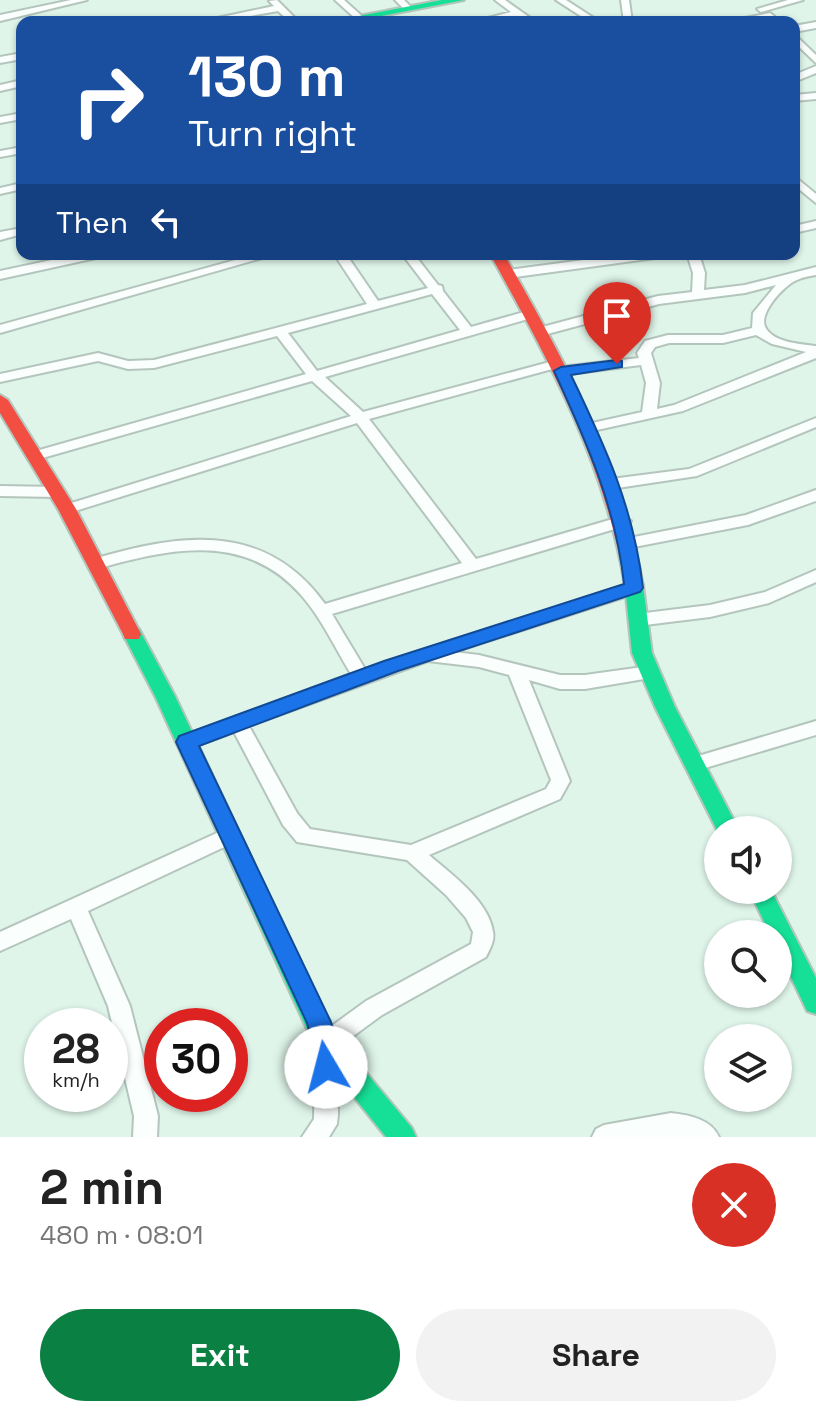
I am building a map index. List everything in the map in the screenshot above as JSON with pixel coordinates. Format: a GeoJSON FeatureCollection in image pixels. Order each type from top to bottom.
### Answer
{"type":"FeatureCollection","features":[{"type":"Feature","properties":{"kind":"street"},"geometry":{"type":"LineString","coordinates":[[0,18],[83,0]]}},
{"type":"Feature","properties":{"kind":"street"},"geometry":{"type":"LineString","coordinates":[[339,0],[358,16]]}},
{"type":"Feature","properties":{"kind":"street"},"geometry":{"type":"LineString","coordinates":[[362,16],[404,4],[459,0]]}},
{"type":"Feature","properties":{"kind":"street"},"geometry":{"type":"LineString","coordinates":[[499,0],[523,16]]}},
{"type":"Feature","properties":{"kind":"street"},"geometry":{"type":"LineString","coordinates":[[560,0],[586,16]]}},
{"type":"Feature","properties":{"kind":"street"},"geometry":{"type":"LineString","coordinates":[[748,0],[770,16]]}},
{"type":"Feature","properties":{"kind":"street"},"geometry":{"type":"LineString","coordinates":[[761,9],[801,0],[816,7]]}},
{"type":"Feature","properties":{"kind":"street"},"geometry":{"type":"LineString","coordinates":[[227,16],[276,4]]}},
{"type":"Feature","properties":{"kind":"street"},"geometry":{"type":"LineString","coordinates":[[505,16],[519,13]]}},
{"type":"Feature","properties":{"kind":"street"},"geometry":{"type":"LineString","coordinates":[[812,49],[816,60]]}},
{"type":"Feature","properties":{"kind":"street"},"geometry":{"type":"LineString","coordinates":[[800,187],[816,200]]}},
{"type":"Feature","properties":{"kind":"street"},"geometry":{"type":"LineString","coordinates":[[0,275],[69,260]]}},
{"type":"Feature","properties":{"kind":"street"},"geometry":{"type":"LineString","coordinates":[[0,329],[248,260]]}},
{"type":"Feature","properties":{"kind":"street"},"geometry":{"type":"LineString","coordinates":[[344,260],[375,306]]}},
{"type":"Feature","properties":{"kind":"street"},"geometry":{"type":"LineString","coordinates":[[413,260],[467,331]]}},
{"type":"Feature","properties":{"kind":"street"},"geometry":{"type":"LineString","coordinates":[[500,260],[559,368],[611,484],[629,543],[642,653],[721,816]]}},
{"type":"Feature","properties":{"kind":"street"},"geometry":{"type":"LineString","coordinates":[[508,274],[611,260]]}},
{"type":"Feature","properties":{"kind":"street"},"geometry":{"type":"LineString","coordinates":[[695,260],[699,273],[698,294]]}},
{"type":"Feature","properties":{"kind":"street"},"geometry":{"type":"LineString","coordinates":[[540,332],[658,300],[745,289],[816,271]]}},
{"type":"Feature","properties":{"kind":"street"},"geometry":{"type":"LineString","coordinates":[[789,279],[760,311],[757,321],[759,330],[775,341],[816,352]]}},
{"type":"Feature","properties":{"kind":"street"},"geometry":{"type":"LineString","coordinates":[[0,378],[98,357],[128,365],[154,364],[438,289]]}},
{"type":"Feature","properties":{"kind":"street"},"geometry":{"type":"LineString","coordinates":[[34,456],[531,314]]}},
{"type":"Feature","properties":{"kind":"street"},"geometry":{"type":"LineString","coordinates":[[649,415],[653,383],[645,361],[645,348],[668,339],[723,339],[759,330]]}},
{"type":"Feature","properties":{"kind":"street"},"geometry":{"type":"LineString","coordinates":[[280,331],[313,374],[359,416],[472,565]]}},
{"type":"Feature","properties":{"kind":"street"},"geometry":{"type":"LineString","coordinates":[[588,428],[678,408],[816,352]]}},
{"type":"Feature","properties":{"kind":"street"},"geometry":{"type":"LineString","coordinates":[[67,509],[259,445],[359,416],[559,368],[645,361]]}},
{"type":"Feature","properties":{"kind":"street"},"geometry":{"type":"LineString","coordinates":[[0,400],[67,509],[187,742],[326,1043],[403,1137]]}},
{"type":"Feature","properties":{"kind":"street"},"geometry":{"type":"LineString","coordinates":[[611,484],[692,473],[816,422]]}},
{"type":"Feature","properties":{"kind":"street"},"geometry":{"type":"LineString","coordinates":[[0,491],[57,492]]}},
{"type":"Feature","properties":{"kind":"street"},"geometry":{"type":"LineString","coordinates":[[629,543],[753,520],[816,495]]}},
{"type":"Feature","properties":{"kind":"street"},"geometry":{"type":"LineString","coordinates":[[321,611],[623,521]]}},
{"type":"Feature","properties":{"kind":"street"},"geometry":{"type":"LineString","coordinates":[[96,564],[148,548],[182,542],[225,545],[247,551],[300,583],[361,677]]}},
{"type":"Feature","properties":{"kind":"street"},"geometry":{"type":"LineString","coordinates":[[637,620],[710,611],[769,597],[816,576]]}},
{"type":"Feature","properties":{"kind":"street"},"geometry":{"type":"LineString","coordinates":[[187,742],[361,677],[634,588]]}},
{"type":"Feature","properties":{"kind":"street"},"geometry":{"type":"LineString","coordinates":[[427,655],[479,661],[560,682],[585,682],[650,672]]}},
{"type":"Feature","properties":{"kind":"street"},"geometry":{"type":"LineString","coordinates":[[412,853],[553,794],[559,788],[561,781],[516,670]]}},
{"type":"Feature","properties":{"kind":"street"},"geometry":{"type":"LineString","coordinates":[[238,723],[290,819],[304,836],[412,853],[437,872],[479,921],[484,935],[479,950],[374,1008],[326,1043]]}},
{"type":"Feature","properties":{"kind":"street"},"geometry":{"type":"LineString","coordinates":[[695,764],[816,728]]}},
{"type":"Feature","properties":{"kind":"street"},"geometry":{"type":"LineString","coordinates":[[0,942],[230,835]]}},
{"type":"Feature","properties":{"kind":"street"},"geometry":{"type":"LineString","coordinates":[[767,904],[816,1003]]}},
{"type":"Feature","properties":{"kind":"street"},"geometry":{"type":"LineString","coordinates":[[76,906],[119,1006],[146,1116],[145,1137]]}},
{"type":"Feature","properties":{"kind":"street"},"geometry":{"type":"LineString","coordinates":[[314,1137],[325,1124],[326,1043]]}},
{"type":"Feature","properties":{"kind":"street"},"geometry":{"type":"LineString","coordinates":[[604,1137],[682,1123],[707,1137]]}},
{"type":"Feature","properties":{"kind":"traffic: fast"},"geometry":{"type":"LineString","coordinates":[[367,16],[459,0]]}},
{"type":"Feature","properties":{"kind":"traffic: fast"},"geometry":{"type":"LineString","coordinates":[[634,586],[642,653],[665,707],[721,816]]}},
{"type":"Feature","properties":{"kind":"traffic: fast"},"geometry":{"type":"LineString","coordinates":[[132,634],[165,696],[326,1043],[403,1137]]}},
{"type":"Feature","properties":{"kind":"traffic: fast"},"geometry":{"type":"LineString","coordinates":[[767,904],[816,1003]]}},
{"type":"Feature","properties":{"kind":"traffic: jam"},"geometry":{"type":"LineString","coordinates":[[500,260],[562,374],[600,456],[615,498],[634,586]]}},
{"type":"Feature","properties":{"kind":"traffic: jam"},"geometry":{"type":"LineString","coordinates":[[0,400],[67,509],[132,634]]}},
{"type":"Feature","properties":{"kind":"route"},"geometry":{"type":"LineString","coordinates":[[326,1067],[326,1043],[319,1022],[187,742],[391,666],[634,588],[629,543],[620,508],[596,445],[561,371],[617,364]]}}]}
